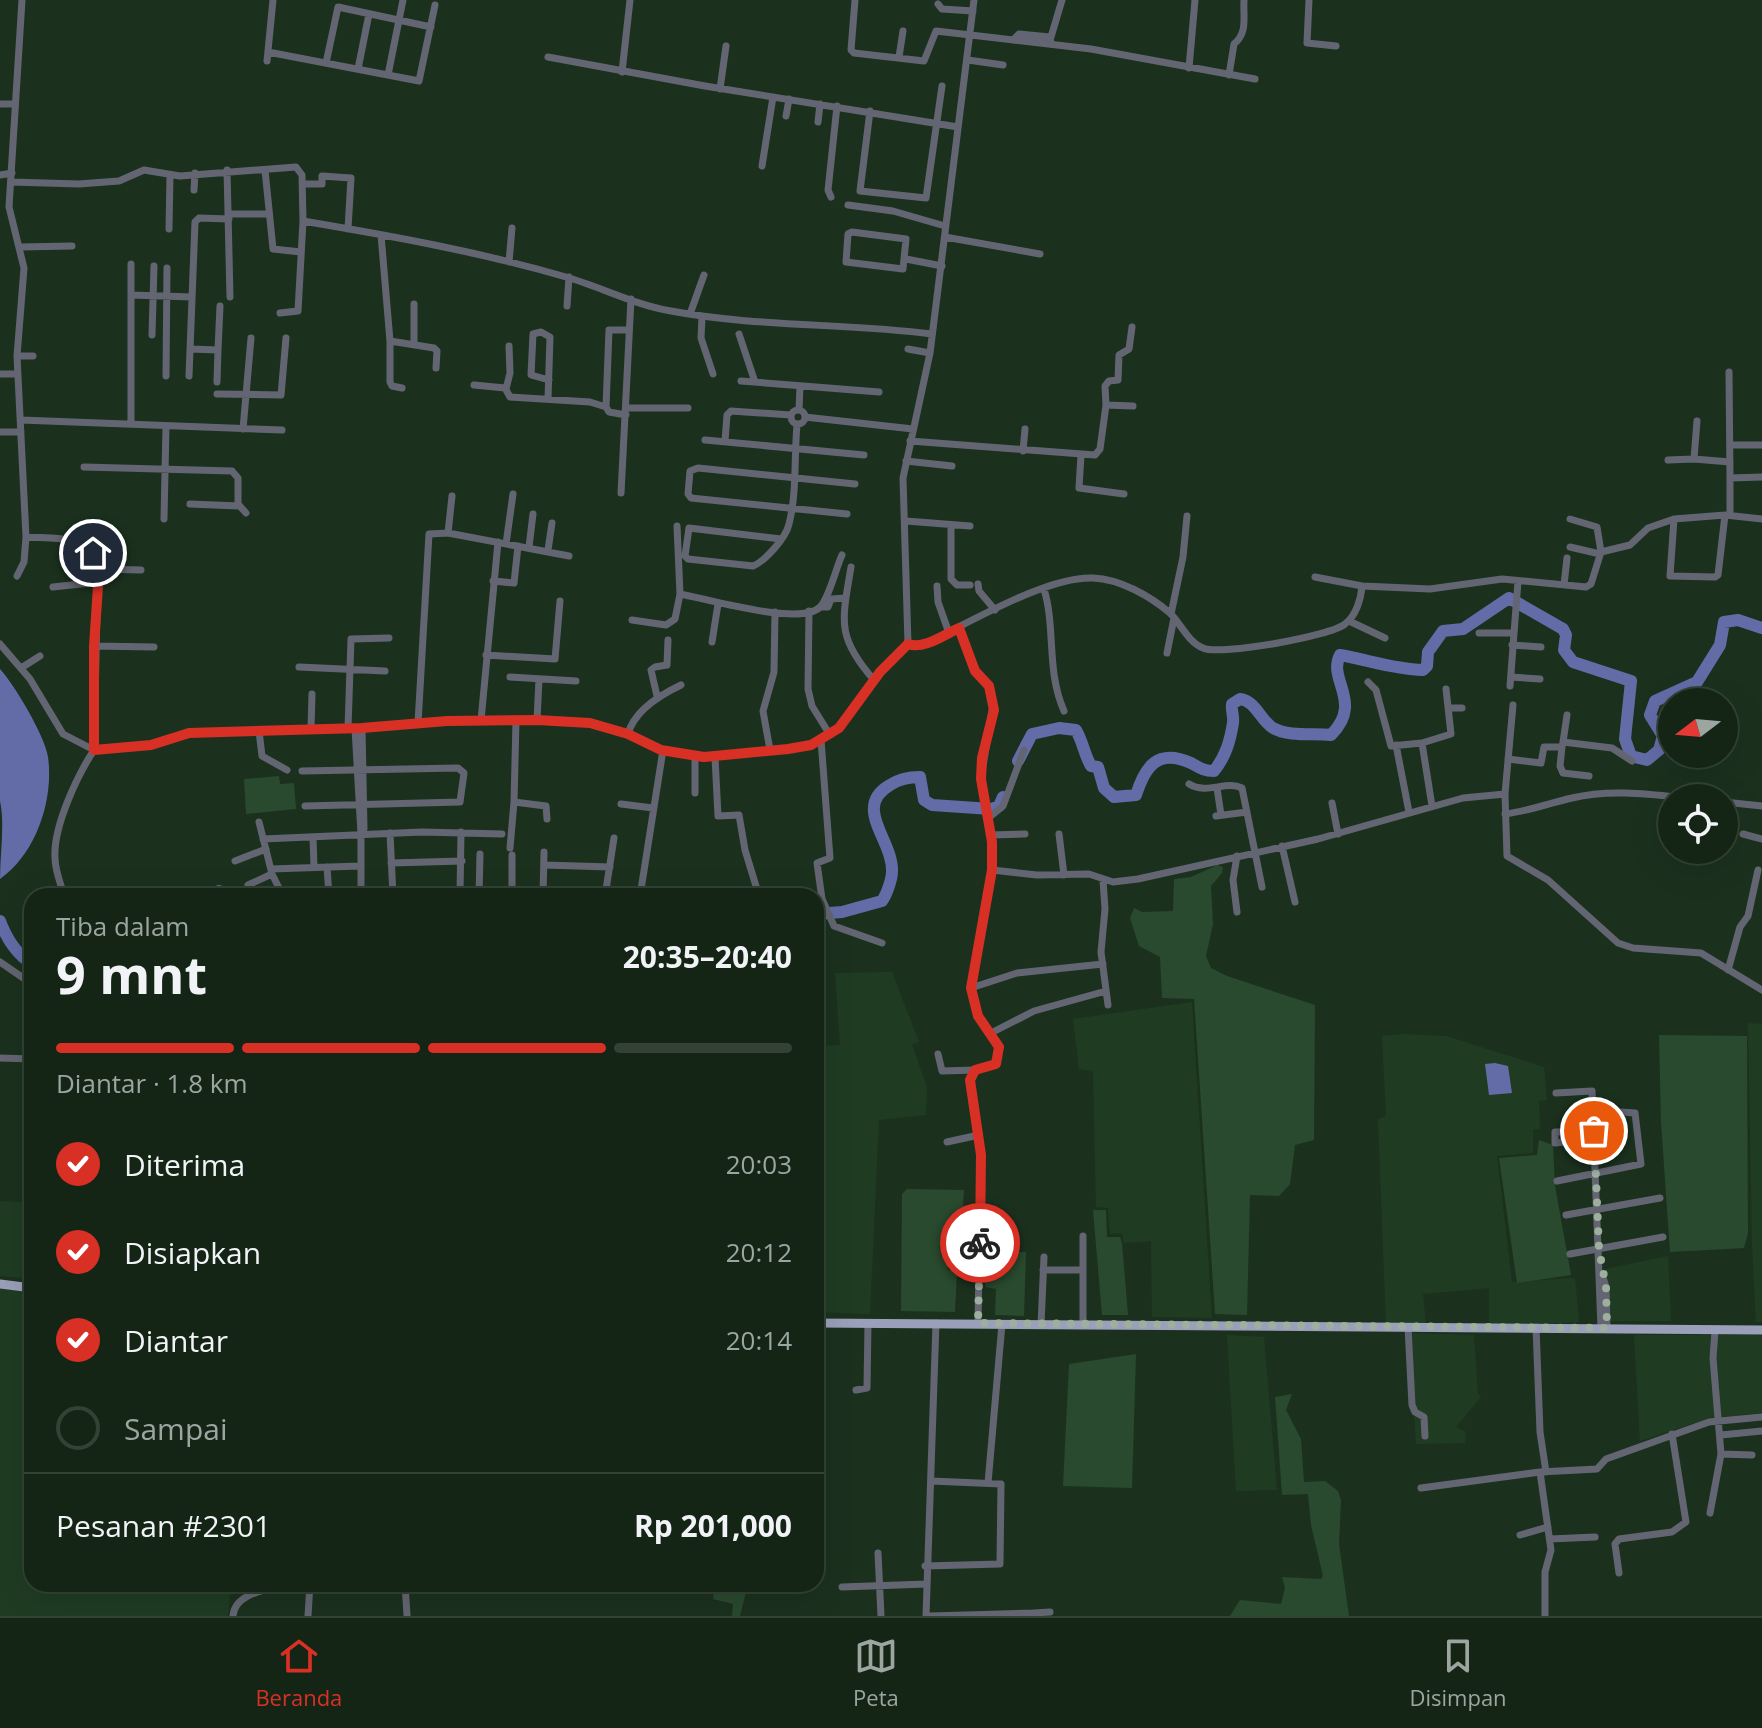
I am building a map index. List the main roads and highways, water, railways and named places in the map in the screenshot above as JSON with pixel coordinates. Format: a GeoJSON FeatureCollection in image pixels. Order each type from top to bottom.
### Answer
{"type":"FeatureCollection","features":[{"type":"Feature","properties":{"kind":"main road"},"geometry":{"type":"LineString","coordinates":[[0,1284],[24,1287]]}},
{"type":"Feature","properties":{"kind":"main road"},"geometry":{"type":"LineString","coordinates":[[824,1323],[1762,1330]]}},
{"type":"Feature","properties":{"kind":"water"},"geometry":{"type":"Polygon","coordinates":[[[0,669],[21,698],[41,736],[48,757],[49,774],[45,808],[33,841],[13,868],[0,879],[2,829],[0,669]]]}},
{"type":"Feature","properties":{"kind":"water"},"geometry":{"type":"Polygon","coordinates":[[[1485,1064],[1508,1066],[1512,1093],[1489,1095],[1485,1064]]]}},
{"type":"Feature","properties":{"kind":"waterway"},"geometry":{"type":"LineString","coordinates":[[1018,761],[1032,734],[1059,728],[1076,730],[1091,766],[1098,767],[1104,788],[1114,797],[1136,795],[1148,769],[1161,759],[1179,759],[1214,771],[1229,742],[1233,723],[1232,704],[1240,699],[1250,703],[1269,725],[1279,731],[1331,735],[1344,712],[1345,702],[1337,664],[1340,655],[1423,670],[1427,666],[1428,652],[1443,631],[1463,629],[1509,598],[1563,629],[1566,635],[1564,650],[1573,662],[1631,681],[1625,739],[1631,756],[1647,760],[1659,750],[1663,736],[1650,715],[1655,701],[1697,682],[1720,645],[1724,622],[1738,620],[1762,628]]}},
{"type":"Feature","properties":{"kind":"waterway"},"geometry":{"type":"LineString","coordinates":[[824,913],[842,912],[884,898],[892,871],[891,859],[877,825],[874,803],[890,785],[920,777],[924,800],[932,805],[991,809],[999,806],[1003,797]]}},
{"type":"Feature","properties":{"kind":"waterway"},"geometry":{"type":"LineString","coordinates":[[0,921],[5,933],[24,957]]}}]}
